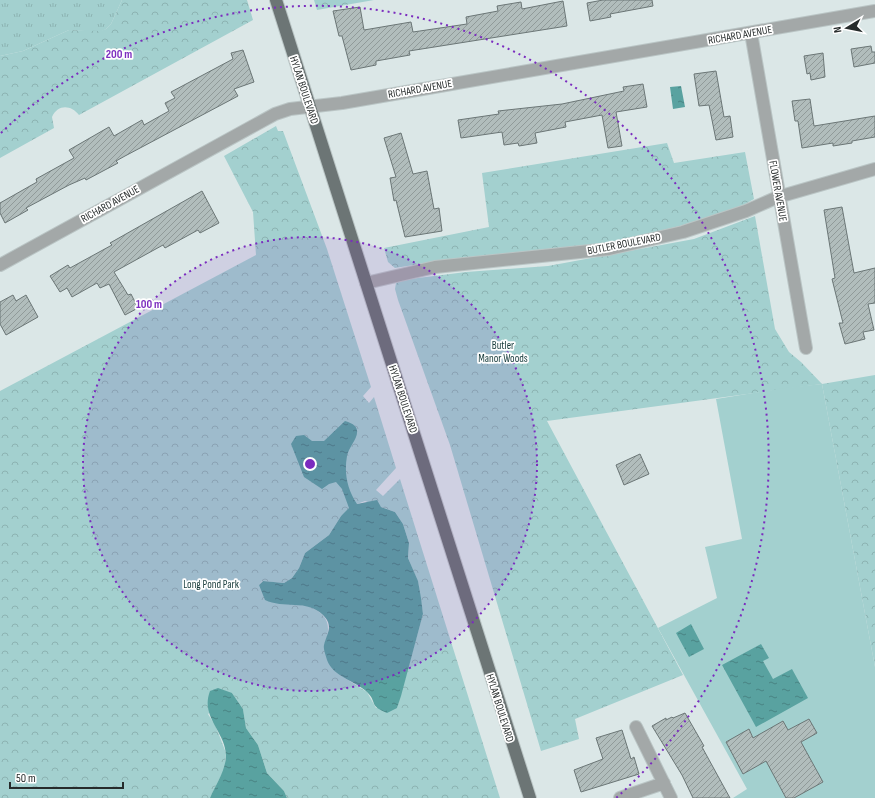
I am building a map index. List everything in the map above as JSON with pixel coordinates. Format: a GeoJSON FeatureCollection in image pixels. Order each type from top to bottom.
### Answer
{"type":"FeatureCollection","features":[{"type":"Feature","properties":{"kind":"main road","name":"HYLAN BOULEVARD"},"geometry":{"type":"LineString","coordinates":[[276,0],[530,798]]}},
{"type":"Feature","properties":{"kind":"street","name":"RICHARD AVENUE"},"geometry":{"type":"LineString","coordinates":[[0,265],[275,114],[285,110],[345,102],[875,11]]}},
{"type":"Feature","properties":{"kind":"street","name":"FLOWER AVENUE"},"geometry":{"type":"LineString","coordinates":[[751,33],[778,197],[806,348]]}},
{"type":"Feature","properties":{"kind":"street","name":"BUTLER BOULEVARD"},"geometry":{"type":"LineString","coordinates":[[366,283],[435,267],[609,249],[683,232],[746,211],[778,197],[875,169]]}},
{"type":"Feature","properties":{"kind":"street"},"geometry":{"type":"LineString","coordinates":[[636,727],[671,798]]}},
{"type":"Feature","properties":{"kind":"street"},"geometry":{"type":"LineString","coordinates":[[620,798],[664,783]]}},
{"type":"Feature","properties":{"kind":"green space"},"geometry":{"type":"Polygon","coordinates":[[[0,0],[122,0],[111,24],[100,32],[69,30],[23,51],[0,56],[0,0]]]}},
{"type":"Feature","properties":{"kind":"green space"},"geometry":{"type":"Polygon","coordinates":[[[122,0],[247,0],[253,20],[79,115],[72,109],[65,107],[61,108],[52,117],[54,128],[0,158],[0,56],[23,51],[69,30],[100,31],[106,29],[111,24],[122,0]]]}},
{"type":"Feature","properties":{"kind":"green space"},"geometry":{"type":"Polygon","coordinates":[[[314,0],[374,0],[317,10],[314,0]]]}},
{"type":"Feature","properties":{"kind":"green space","name":"Long Pond Park"},"geometry":{"type":"Polygon","coordinates":[[[276,126],[278,131],[283,131],[327,249],[371,387],[363,396],[369,403],[374,397],[396,468],[376,490],[383,496],[400,479],[500,798],[287,798],[284,791],[267,773],[258,745],[246,728],[243,709],[232,693],[208,714],[216,727],[226,753],[225,768],[210,798],[0,798],[0,391],[256,255],[253,212],[224,156],[276,126]],[[365,501],[357,504],[341,516],[329,535],[305,553],[299,568],[292,578],[284,583],[262,581],[259,585],[290,603],[307,606],[314,609],[324,617],[327,622],[328,633],[324,646],[340,675],[367,692],[376,708],[397,708],[423,614],[418,582],[408,558],[409,543],[403,524],[395,512],[365,501]]]}},
{"type":"Feature","properties":{"kind":"green space"},"geometry":{"type":"Polygon","coordinates":[[[667,143],[674,163],[745,152],[754,199],[740,207],[680,226],[615,242],[426,263],[395,268],[388,262],[384,248],[489,227],[482,173],[667,143]]]}},
{"type":"Feature","properties":{"kind":"green space","name":"Butler Manor Woods"},"geometry":{"type":"Polygon","coordinates":[[[755,216],[775,329],[789,352],[822,384],[547,421],[683,675],[575,719],[579,739],[541,751],[450,445],[398,300],[395,289],[396,283],[402,280],[466,272],[548,266],[694,239],[755,216]]]}},
{"type":"Feature","properties":{"kind":"green space"},"geometry":{"type":"Polygon","coordinates":[[[875,375],[875,667],[822,384],[875,375]]]}},
{"type":"Feature","properties":{"kind":"green space"},"geometry":{"type":"Polygon","coordinates":[[[822,384],[875,667],[875,798],[733,798],[747,789],[658,628],[717,598],[705,547],[742,539],[716,399],[785,388],[822,384]]]}},
{"type":"Feature","properties":{"kind":"water"},"geometry":{"type":"Polygon","coordinates":[[[681,86],[685,107],[673,109],[670,87],[681,86]]]}},
{"type":"Feature","properties":{"kind":"water"},"geometry":{"type":"Polygon","coordinates":[[[345,421],[352,424],[356,428],[357,432],[346,462],[346,475],[351,493],[357,504],[377,500],[381,507],[395,512],[403,524],[409,543],[408,558],[418,581],[421,598],[423,614],[401,696],[397,708],[387,713],[375,706],[367,692],[339,675],[330,666],[324,650],[329,626],[323,615],[310,607],[272,603],[265,600],[259,585],[263,581],[284,583],[292,578],[299,568],[305,553],[329,535],[341,516],[349,508],[342,489],[336,482],[329,484],[322,489],[304,477],[291,444],[296,436],[304,435],[312,441],[324,441],[345,421]]]}},
{"type":"Feature","properties":{"kind":"water"},"geometry":{"type":"Polygon","coordinates":[[[691,624],[704,649],[689,657],[676,633],[691,624]]]}},
{"type":"Feature","properties":{"kind":"water"},"geometry":{"type":"Polygon","coordinates":[[[761,644],[769,658],[763,661],[773,679],[792,669],[808,698],[756,727],[722,665],[761,644]]]}},
{"type":"Feature","properties":{"kind":"water"},"geometry":{"type":"Polygon","coordinates":[[[218,688],[232,693],[243,709],[246,728],[258,745],[267,773],[284,791],[287,798],[210,798],[223,772],[226,761],[225,746],[208,709],[210,691],[218,688]]]}},
{"type":"Feature","properties":{"kind":"building"},"geometry":{"type":"Polygon","coordinates":[[[603,0],[652,0],[653,6],[610,14],[611,17],[590,21],[587,3],[603,0]]]}},
{"type":"Feature","properties":{"kind":"building"},"geometry":{"type":"Polygon","coordinates":[[[563,1],[567,26],[409,51],[410,55],[376,61],[376,65],[351,70],[342,36],[339,36],[333,11],[360,7],[364,30],[411,22],[413,32],[467,24],[466,17],[498,11],[497,6],[521,2],[522,9],[563,1]]]}},
{"type":"Feature","properties":{"kind":"building"},"geometry":{"type":"Polygon","coordinates":[[[871,46],[872,52],[875,52],[875,63],[854,67],[851,49],[871,46]]]}},
{"type":"Feature","properties":{"kind":"building"},"geometry":{"type":"Polygon","coordinates":[[[243,50],[254,82],[234,89],[238,96],[125,156],[116,161],[118,163],[86,180],[85,178],[69,185],[26,208],[28,210],[5,223],[0,213],[0,203],[37,182],[36,179],[74,158],[69,150],[109,127],[114,136],[142,120],[144,125],[169,111],[165,103],[175,98],[171,92],[233,59],[231,53],[243,50]]]}},
{"type":"Feature","properties":{"kind":"building"},"geometry":{"type":"Polygon","coordinates":[[[823,53],[825,77],[811,80],[810,73],[807,74],[804,56],[823,53]]]}},
{"type":"Feature","properties":{"kind":"building"},"geometry":{"type":"Polygon","coordinates":[[[716,71],[724,117],[730,116],[733,137],[716,140],[709,105],[699,106],[694,74],[716,71]]]}},
{"type":"Feature","properties":{"kind":"building"},"geometry":{"type":"Polygon","coordinates":[[[643,84],[647,107],[616,112],[622,146],[608,148],[602,115],[565,122],[566,127],[535,133],[537,143],[519,146],[518,143],[504,145],[502,132],[461,138],[458,120],[499,114],[498,111],[562,104],[624,91],[623,87],[643,84]]]}},
{"type":"Feature","properties":{"kind":"building"},"geometry":{"type":"Polygon","coordinates":[[[810,99],[814,126],[875,116],[875,137],[833,146],[833,143],[802,148],[798,121],[795,121],[792,101],[810,99]]]}},
{"type":"Feature","properties":{"kind":"building"},"geometry":{"type":"Polygon","coordinates":[[[401,133],[413,174],[427,171],[434,209],[439,208],[442,231],[405,237],[396,200],[394,201],[390,178],[396,177],[384,138],[401,133]]]}},
{"type":"Feature","properties":{"kind":"building"},"geometry":{"type":"Polygon","coordinates":[[[202,191],[219,223],[200,233],[198,230],[165,248],[163,245],[114,272],[128,295],[131,294],[138,308],[125,315],[109,284],[100,288],[97,283],[72,297],[67,288],[60,292],[50,276],[68,265],[70,268],[112,245],[110,243],[202,191]]]}},
{"type":"Feature","properties":{"kind":"building"},"geometry":{"type":"Polygon","coordinates":[[[842,207],[854,273],[875,268],[875,303],[868,304],[874,330],[863,332],[865,339],[845,344],[839,323],[843,323],[832,279],[835,278],[824,210],[842,207]]]}},
{"type":"Feature","properties":{"kind":"building"},"geometry":{"type":"Polygon","coordinates":[[[13,295],[16,301],[26,295],[38,317],[6,335],[0,324],[0,302],[13,295]]]}},
{"type":"Feature","properties":{"kind":"building"},"geometry":{"type":"Polygon","coordinates":[[[640,454],[649,474],[624,485],[616,465],[640,454]]]}},
{"type":"Feature","properties":{"kind":"building"},"geometry":{"type":"Polygon","coordinates":[[[685,713],[704,746],[702,747],[730,798],[693,798],[682,775],[652,726],[666,718],[666,720],[685,713]]]}},
{"type":"Feature","properties":{"kind":"building"},"geometry":{"type":"Polygon","coordinates":[[[809,719],[817,733],[801,742],[823,782],[794,798],[786,798],[766,761],[743,774],[726,742],[749,729],[753,738],[783,721],[788,730],[809,719]]]}},
{"type":"Feature","properties":{"kind":"building"},"geometry":{"type":"Polygon","coordinates":[[[622,730],[631,759],[634,757],[639,774],[581,792],[574,770],[603,759],[596,738],[622,730]]]}}]}
